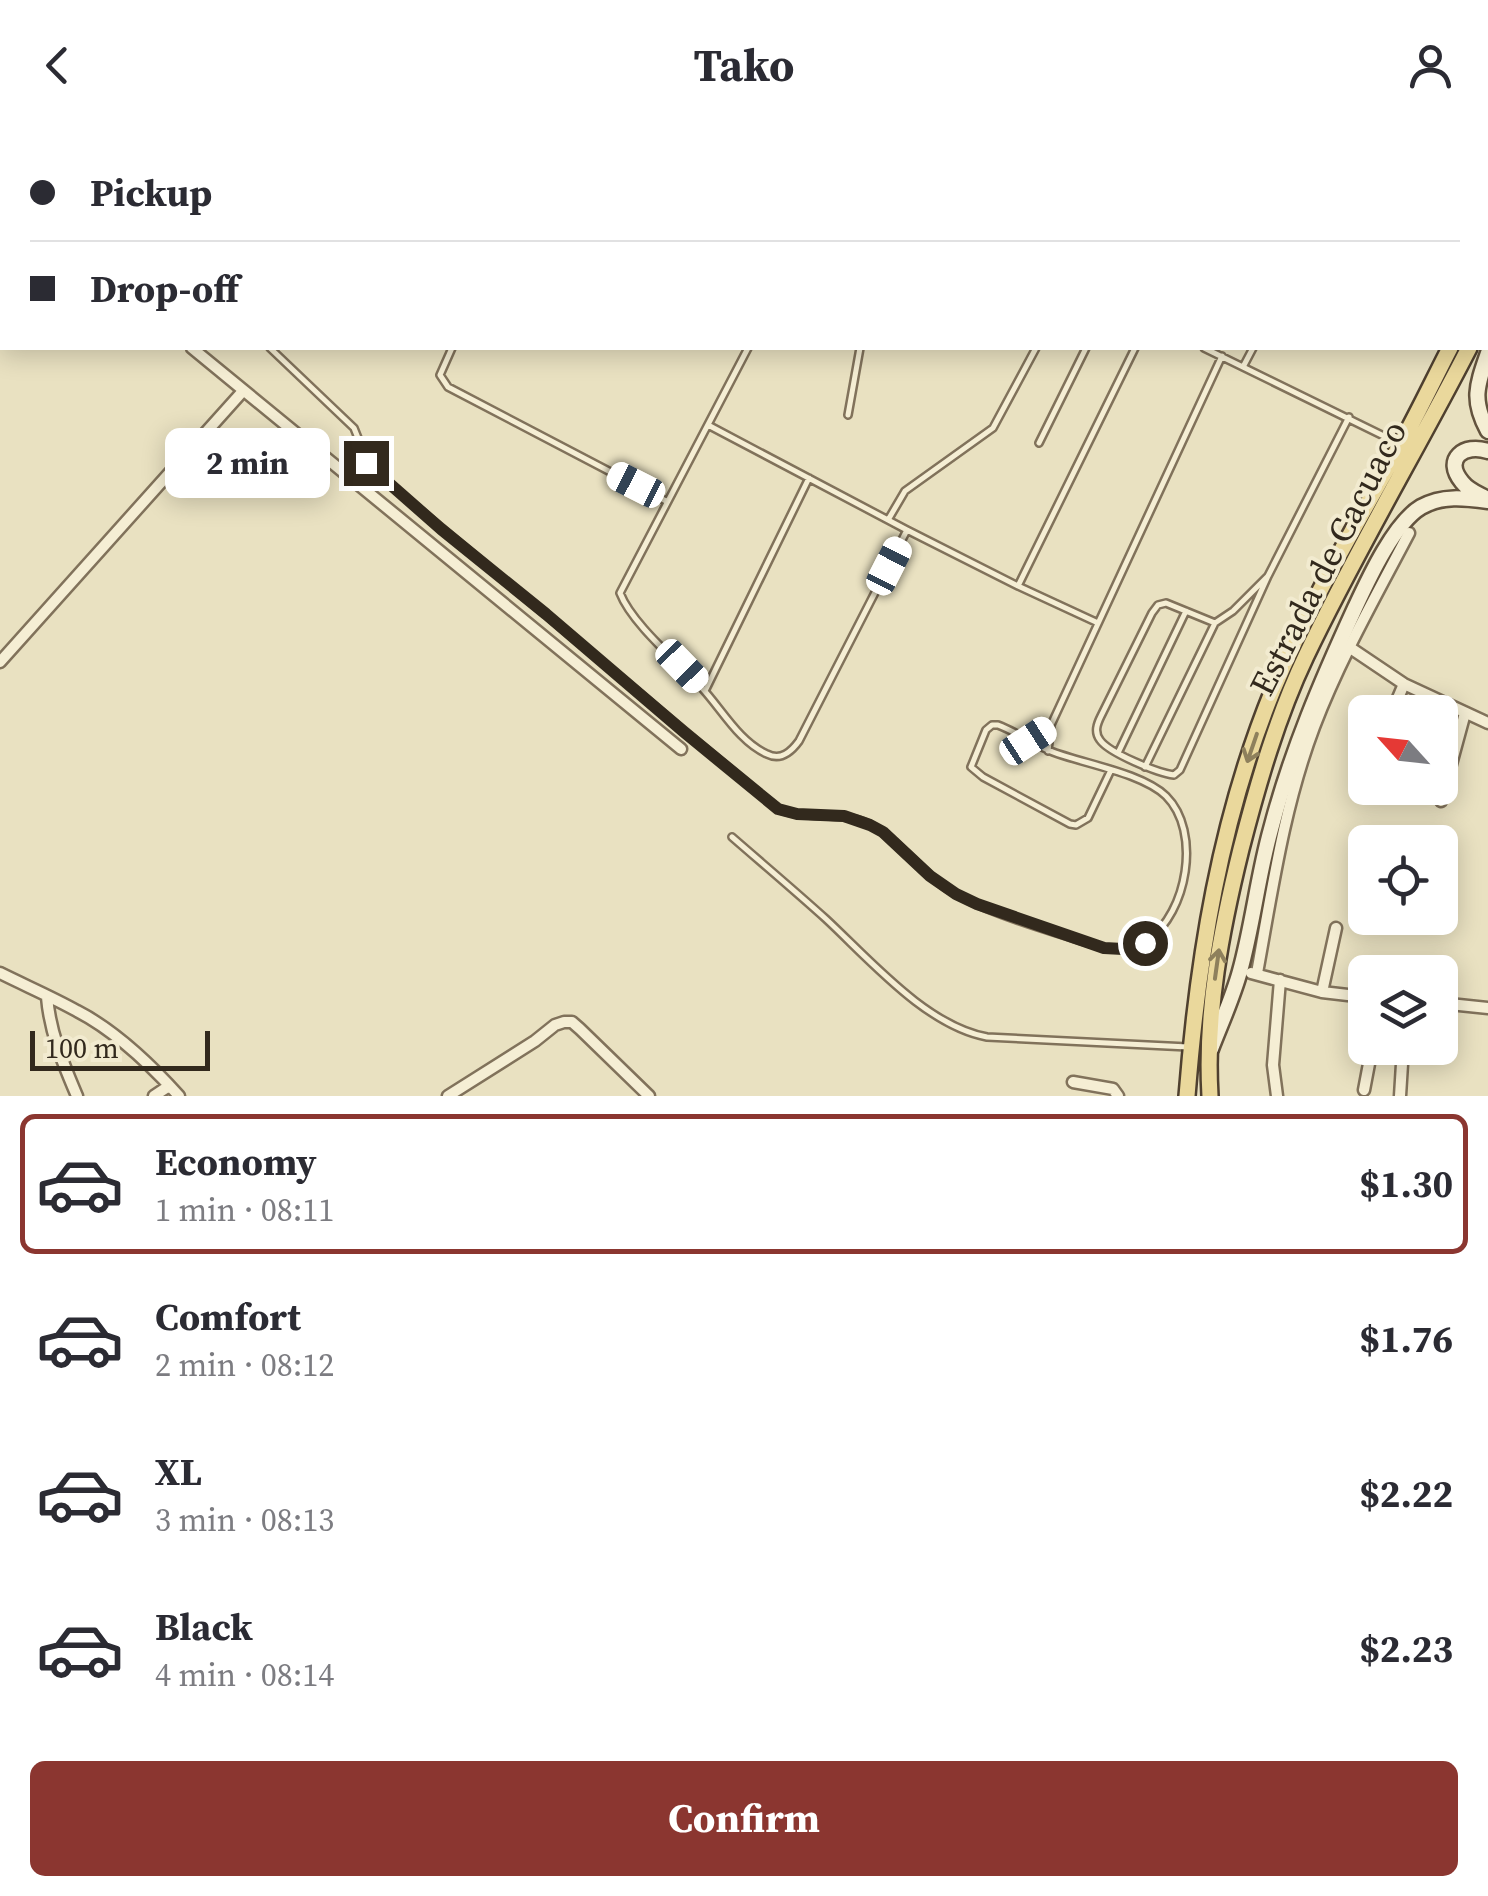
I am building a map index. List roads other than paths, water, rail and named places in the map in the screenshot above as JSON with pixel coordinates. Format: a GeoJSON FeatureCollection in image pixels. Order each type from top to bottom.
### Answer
{"type":"FeatureCollection","features":[{"type":"Feature","properties":{"kind":"main road","name":"Estrada de Cacuaco"},"geometry":{"type":"LineString","coordinates":[[1188,1096],[1206,928],[1222,849],[1253,746],[1279,676],[1321,586],[1449,350]]}},
{"type":"Feature","properties":{"kind":"main road","name":"Estrada de Cacuaco"},"geometry":{"type":"LineString","coordinates":[[1210,1096],[1208,1060],[1215,981],[1233,884],[1282,714],[1330,608],[1468,350]]}},
{"type":"Feature","properties":{"kind":"main road"},"geometry":{"type":"LineString","coordinates":[[1488,353],[1476,395],[1488,431]]}},
{"type":"Feature","properties":{"kind":"main road"},"geometry":{"type":"LineString","coordinates":[[1488,451],[1475,447],[1465,450],[1455,464],[1456,474],[1465,486],[1488,500]]}},
{"type":"Feature","properties":{"kind":"main road"},"geometry":{"type":"LineString","coordinates":[[1208,1060],[1240,971],[1266,847],[1289,768],[1310,708],[1368,578],[1400,527],[1418,509],[1448,499],[1488,500]]}},
{"type":"Feature","properties":{"kind":"street"},"geometry":{"type":"LineString","coordinates":[[194,350],[681,750]]}},
{"type":"Feature","properties":{"kind":"street"},"geometry":{"type":"LineString","coordinates":[[0,662],[243,391]]}},
{"type":"Feature","properties":{"kind":"street"},"geometry":{"type":"LineString","coordinates":[[1256,974],[1289,809],[1314,727],[1349,647],[1409,533]]}},
{"type":"Feature","properties":{"kind":"street"},"geometry":{"type":"LineString","coordinates":[[1349,647],[1404,684],[1488,723]]}},
{"type":"Feature","properties":{"kind":"street"},"geometry":{"type":"LineString","coordinates":[[1399,695],[1404,684]]}},
{"type":"Feature","properties":{"kind":"street"},"geometry":{"type":"LineString","coordinates":[[1458,739],[1465,713]]}},
{"type":"Feature","properties":{"kind":"street"},"geometry":{"type":"LineString","coordinates":[[1322,992],[1336,928]]}},
{"type":"Feature","properties":{"kind":"street"},"geometry":{"type":"LineString","coordinates":[[1240,971],[1322,992],[1348,994]]}},
{"type":"Feature","properties":{"kind":"street"},"geometry":{"type":"LineString","coordinates":[[0,972],[109,1031],[179,1096]]}},
{"type":"Feature","properties":{"kind":"street"},"geometry":{"type":"LineString","coordinates":[[1277,1096],[1273,1066],[1280,980]]}},
{"type":"Feature","properties":{"kind":"street"},"geometry":{"type":"LineString","coordinates":[[47,996],[54,1042],[78,1096]]}},
{"type":"Feature","properties":{"kind":"street"},"geometry":{"type":"LineString","coordinates":[[1458,1005],[1488,1008]]}},
{"type":"Feature","properties":{"kind":"street"},"geometry":{"type":"LineString","coordinates":[[448,1096],[564,1022],[572,1022],[580,1029],[648,1096]]}},
{"type":"Feature","properties":{"kind":"street"},"geometry":{"type":"LineString","coordinates":[[1364,1090],[1369,1065]]}},
{"type":"Feature","properties":{"kind":"street"},"geometry":{"type":"LineString","coordinates":[[1400,1096],[1402,1065]]}},
{"type":"Feature","properties":{"kind":"street"},"geometry":{"type":"LineString","coordinates":[[1073,1082],[1113,1089],[1118,1096]]}},
{"type":"Feature","properties":{"kind":"street"},"geometry":{"type":"LineString","coordinates":[[154,1096],[169,1086]]}},
{"type":"Feature","properties":{"kind":"lane"},"geometry":{"type":"LineString","coordinates":[[272,350],[354,428],[370,468],[778,809],[857,820],[883,832],[930,876],[956,894],[1104,948],[1123,949],[1145,943],[1161,929],[1174,904],[1188,865],[1183,828],[1175,807],[1163,793],[1111,770],[1048,751],[1005,728],[992,725],[986,730],[972,760],[975,772],[1076,825],[1088,818],[1111,770]]}},
{"type":"Feature","properties":{"kind":"lane"},"geometry":{"type":"LineString","coordinates":[[451,350],[440,375],[448,387],[666,501]]}},
{"type":"Feature","properties":{"kind":"lane"},"geometry":{"type":"LineString","coordinates":[[747,350],[620,593],[636,618],[744,737],[768,755],[780,757],[800,741],[907,530]]}},
{"type":"Feature","properties":{"kind":"lane"},"geometry":{"type":"LineString","coordinates":[[848,415],[860,350]]}},
{"type":"Feature","properties":{"kind":"lane"},"geometry":{"type":"LineString","coordinates":[[888,520],[905,491],[993,428],[1035,350]]}},
{"type":"Feature","properties":{"kind":"lane"},"geometry":{"type":"LineString","coordinates":[[1039,443],[1085,350]]}},
{"type":"Feature","properties":{"kind":"lane"},"geometry":{"type":"LineString","coordinates":[[1018,586],[1134,350]]}},
{"type":"Feature","properties":{"kind":"lane"},"geometry":{"type":"LineString","coordinates":[[1208,350],[1401,444]]}},
{"type":"Feature","properties":{"kind":"lane"},"geometry":{"type":"LineString","coordinates":[[1243,367],[1253,350]]}},
{"type":"Feature","properties":{"kind":"lane"},"geometry":{"type":"LineString","coordinates":[[1048,751],[1051,725],[1222,356]]}},
{"type":"Feature","properties":{"kind":"lane"},"geometry":{"type":"LineString","coordinates":[[1215,623],[1166,602],[1158,605],[1100,716],[1099,740],[1161,773],[1174,775],[1180,770],[1268,576],[1349,418]]}},
{"type":"Feature","properties":{"kind":"lane"},"geometry":{"type":"LineString","coordinates":[[708,425],[907,530],[1098,623]]}},
{"type":"Feature","properties":{"kind":"lane"},"geometry":{"type":"LineString","coordinates":[[705,691],[809,478]]}},
{"type":"Feature","properties":{"kind":"lane"},"geometry":{"type":"LineString","coordinates":[[1145,766],[1215,623],[1268,576]]}},
{"type":"Feature","properties":{"kind":"lane"},"geometry":{"type":"LineString","coordinates":[[1118,753],[1186,610]]}},
{"type":"Feature","properties":{"kind":"lane"},"geometry":{"type":"LineString","coordinates":[[1028,741],[1051,725]]}},
{"type":"Feature","properties":{"kind":"lane"},"geometry":{"type":"LineString","coordinates":[[732,837],[916,1002],[950,1026],[987,1038],[1191,1048]]}}]}
